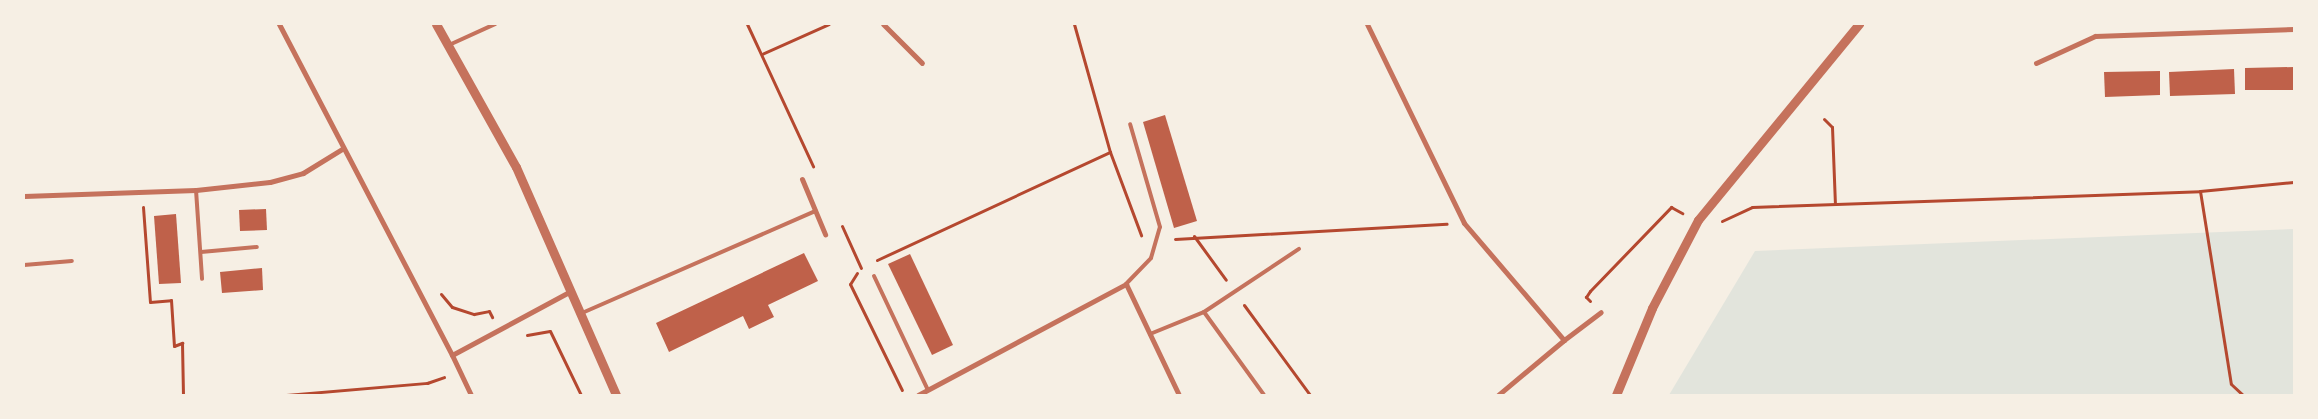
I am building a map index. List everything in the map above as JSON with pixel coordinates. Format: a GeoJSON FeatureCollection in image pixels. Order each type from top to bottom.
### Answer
{"type":"FeatureCollection","features":[{"type":"Feature","properties":{"kind":"street"},"geometry":{"type":"LineString","coordinates":[[279,24],[342,149],[452,355],[457,372],[471,395]]}},
{"type":"Feature","properties":{"kind":"street"},"geometry":{"type":"LineString","coordinates":[[436,24],[516,167],[582,313],[616,395]]}},
{"type":"Feature","properties":{"kind":"street"},"geometry":{"type":"LineString","coordinates":[[883,24],[922,63]]}},
{"type":"Feature","properties":{"kind":"street"},"geometry":{"type":"LineString","coordinates":[[1367,24],[1464,223],[1564,340]]}},
{"type":"Feature","properties":{"kind":"street"},"geometry":{"type":"LineString","coordinates":[[1616,395],[1652,308],[1692,236],[1698,220],[1859,24]]}},
{"type":"Feature","properties":{"kind":"street"},"geometry":{"type":"LineString","coordinates":[[2036,63],[2096,36],[2294,29]]}},
{"type":"Feature","properties":{"kind":"street"},"geometry":{"type":"LineString","coordinates":[[24,196],[196,190],[270,182],[303,173],[342,149]]}},
{"type":"Feature","properties":{"kind":"street"},"geometry":{"type":"LineString","coordinates":[[802,179],[825,234]]}},
{"type":"Feature","properties":{"kind":"street"},"geometry":{"type":"LineString","coordinates":[[918,395],[1126,284],[1179,395]]}},
{"type":"Feature","properties":{"kind":"street"},"geometry":{"type":"LineString","coordinates":[[452,355],[571,290]]}},
{"type":"Feature","properties":{"kind":"street"},"geometry":{"type":"LineString","coordinates":[[1498,395],[1600,312]]}},
{"type":"Feature","properties":{"kind":"lane"},"geometry":{"type":"LineString","coordinates":[[447,46],[495,24]]}},
{"type":"Feature","properties":{"kind":"lane"},"geometry":{"type":"LineString","coordinates":[[1126,284],[1151,258],[1160,227],[1130,124]]}},
{"type":"Feature","properties":{"kind":"lane"},"geometry":{"type":"LineString","coordinates":[[196,190],[202,279]]}},
{"type":"Feature","properties":{"kind":"lane"},"geometry":{"type":"LineString","coordinates":[[582,313],[816,211]]}},
{"type":"Feature","properties":{"kind":"lane"},"geometry":{"type":"LineString","coordinates":[[200,252],[257,247]]}},
{"type":"Feature","properties":{"kind":"lane"},"geometry":{"type":"LineString","coordinates":[[1150,334],[1204,312],[1299,249]]}},
{"type":"Feature","properties":{"kind":"lane"},"geometry":{"type":"LineString","coordinates":[[24,265],[72,261]]}},
{"type":"Feature","properties":{"kind":"lane"},"geometry":{"type":"LineString","coordinates":[[874,276],[928,390]]}},
{"type":"Feature","properties":{"kind":"lane"},"geometry":{"type":"LineString","coordinates":[[1204,312],[1264,395]]}},
{"type":"Feature","properties":{"kind":"path"},"geometry":{"type":"LineString","coordinates":[[762,54],[828,24]]}},
{"type":"Feature","properties":{"kind":"path"},"geometry":{"type":"LineString","coordinates":[[1074,24],[1110,152],[1143,240]]}},
{"type":"Feature","properties":{"kind":"path"},"geometry":{"type":"LineString","coordinates":[[1824,120],[1832,127],[1835,204]]}},
{"type":"Feature","properties":{"kind":"path"},"geometry":{"type":"LineString","coordinates":[[861,267],[1110,152]]}},
{"type":"Feature","properties":{"kind":"path"},"geometry":{"type":"LineString","coordinates":[[1692,236],[1752,207],[2200,191],[2294,182]]}},
{"type":"Feature","properties":{"kind":"path"},"geometry":{"type":"LineString","coordinates":[[2200,191],[2231,384],[2243,395]]}},
{"type":"Feature","properties":{"kind":"path"},"geometry":{"type":"LineString","coordinates":[[142,192],[150,302],[171,300],[174,346],[182,343],[183,395]]}},
{"type":"Feature","properties":{"kind":"path"},"geometry":{"type":"LineString","coordinates":[[1600,312],[1586,297],[1590,291],[1671,207],[1698,220]]}},
{"type":"Feature","properties":{"kind":"path"},"geometry":{"type":"LineString","coordinates":[[1194,236],[1310,395]]}},
{"type":"Feature","properties":{"kind":"path"},"geometry":{"type":"LineString","coordinates":[[438,290],[458,309],[474,314],[489,311]]}},
{"type":"Feature","properties":{"kind":"path"},"geometry":{"type":"LineString","coordinates":[[521,338],[550,331],[581,395]]}},
{"type":"Feature","properties":{"kind":"path"},"geometry":{"type":"LineString","coordinates":[[286,395],[427,382],[457,372]]}},
{"type":"Feature","properties":{"kind":"shaded area"},"geometry":{"type":"Polygon","coordinates":[[[2294,229],[2294,395],[1669,395],[1755,251],[2294,229]]]}},
{"type":"Feature","properties":{"kind":"building"},"geometry":{"type":"Polygon","coordinates":[[[2294,67],[2294,90],[2245,90],[2245,68],[2294,67]]]}},
{"type":"Feature","properties":{"kind":"building"},"geometry":{"type":"Polygon","coordinates":[[[2234,69],[2235,94],[2170,96],[2169,72],[2234,69]]]}},
{"type":"Feature","properties":{"kind":"building"},"geometry":{"type":"Polygon","coordinates":[[[2160,71],[2160,95],[2105,97],[2104,72],[2160,71]]]}},
{"type":"Feature","properties":{"kind":"building"},"geometry":{"type":"Polygon","coordinates":[[[1165,115],[1197,221],[1174,228],[1143,122],[1165,115]]]}},
{"type":"Feature","properties":{"kind":"building"},"geometry":{"type":"Polygon","coordinates":[[[266,209],[267,230],[240,231],[239,210],[266,209]]]}},
{"type":"Feature","properties":{"kind":"building"},"geometry":{"type":"Polygon","coordinates":[[[176,214],[181,283],[159,284],[154,216],[176,214]]]}},
{"type":"Feature","properties":{"kind":"building"},"geometry":{"type":"Polygon","coordinates":[[[804,253],[818,281],[768,305],[774,317],[749,329],[743,316],[669,352],[656,323],[804,253]]]}},
{"type":"Feature","properties":{"kind":"building"},"geometry":{"type":"Polygon","coordinates":[[[910,254],[953,345],[932,355],[888,264],[910,254]]]}},
{"type":"Feature","properties":{"kind":"building"},"geometry":{"type":"Polygon","coordinates":[[[262,268],[263,290],[222,293],[220,272],[262,268]]]}}]}
